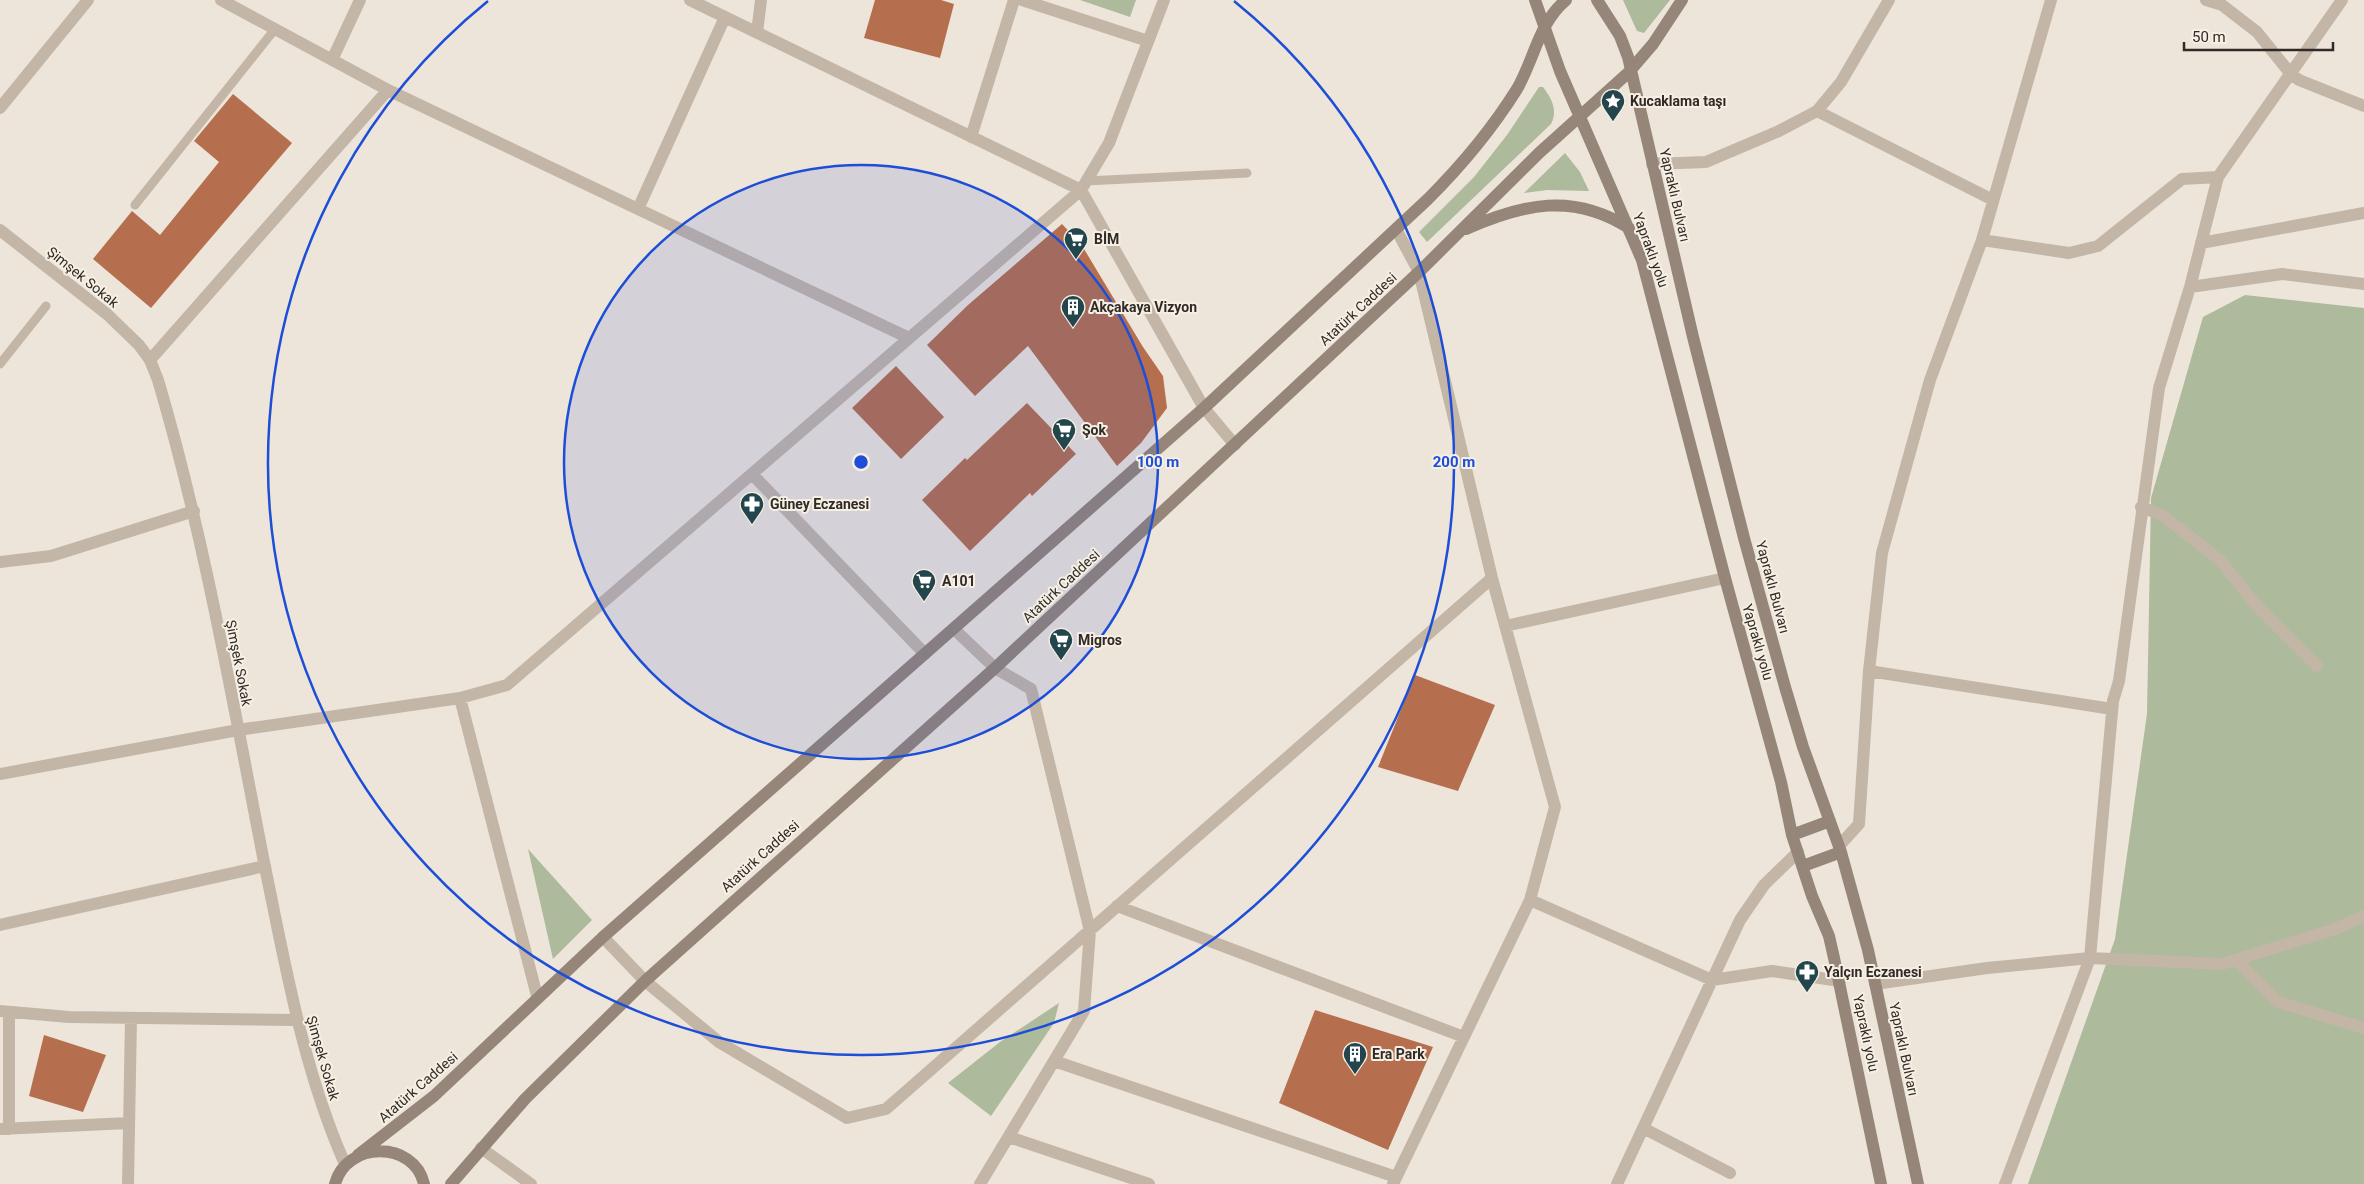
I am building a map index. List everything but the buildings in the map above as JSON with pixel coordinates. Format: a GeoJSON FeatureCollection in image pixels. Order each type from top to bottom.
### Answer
{"type":"FeatureCollection","features":[{"type":"Feature","properties":{"kind":"main road"},"geometry":{"type":"LineString","coordinates":[[1535,0],[1560,71],[1579,116]]}},
{"type":"Feature","properties":{"kind":"main road","name":"Atatürk Caddesi"},"geometry":{"type":"LineString","coordinates":[[345,1164],[434,1096],[537,996],[779,780],[926,654],[1049,543],[1204,408],[1396,229],[1445,182],[1493,123],[1525,74],[1545,26],[1557,7],[1566,0]]}},
{"type":"Feature","properties":{"kind":"main road","name":"Yapraklı Bulvarı"},"geometry":{"type":"LineString","coordinates":[[1597,0],[1620,36],[1631,70],[1692,337],[1744,538],[1785,686],[1840,849],[1856,905],[1918,1184]]}},
{"type":"Feature","properties":{"kind":"main road","name":"Atatürk Caddesi"},"geometry":{"type":"LineString","coordinates":[[451,1184],[525,1098],[645,981],[995,668],[1419,272],[1579,116],[1631,70],[1682,0]]}},
{"type":"Feature","properties":{"kind":"main road","name":"Yapraklı yolu"},"geometry":{"type":"LineString","coordinates":[[1579,116],[1642,260],[1663,335],[1724,578],[1778,772],[1792,835],[1828,936],[1840,981],[1881,1184]]}},
{"type":"Feature","properties":{"kind":"main road"},"geometry":{"type":"LineString","coordinates":[[1459,232],[1509,213],[1539,206],[1555,205],[1570,205],[1599,212],[1629,228]]}},
{"type":"Feature","properties":{"kind":"main road"},"geometry":{"type":"LineString","coordinates":[[1792,835],[1830,822]]}},
{"type":"Feature","properties":{"kind":"main road"},"geometry":{"type":"LineString","coordinates":[[1802,866],[1840,849]]}},
{"type":"Feature","properties":{"kind":"main road"},"geometry":{"type":"LineString","coordinates":[[358,1155],[389,1151],[403,1156],[415,1166],[424,1184]]}},
{"type":"Feature","properties":{"kind":"main road"},"geometry":{"type":"LineString","coordinates":[[335,1184],[345,1164]]}},
{"type":"Feature","properties":{"kind":"street"},"geometry":{"type":"LineString","coordinates":[[0,108],[88,0]]}},
{"type":"Feature","properties":{"kind":"street"},"geometry":{"type":"LineString","coordinates":[[221,0],[388,90],[909,338]]}},
{"type":"Feature","properties":{"kind":"street"},"geometry":{"type":"LineString","coordinates":[[332,60],[360,0]]}},
{"type":"Feature","properties":{"kind":"street"},"geometry":{"type":"LineString","coordinates":[[690,0],[971,137],[1083,186],[1204,408],[1235,445]]}},
{"type":"Feature","properties":{"kind":"street"},"geometry":{"type":"LineString","coordinates":[[757,32],[761,0]]}},
{"type":"Feature","properties":{"kind":"street"},"geometry":{"type":"LineString","coordinates":[[971,137],[1014,0]]}},
{"type":"Feature","properties":{"kind":"street"},"geometry":{"type":"LineString","coordinates":[[1022,0],[1148,41]]}},
{"type":"Feature","properties":{"kind":"street"},"geometry":{"type":"LineString","coordinates":[[0,774],[238,730],[460,698],[507,685],[1083,186],[1108,143],[1164,0]]}},
{"type":"Feature","properties":{"kind":"street"},"geometry":{"type":"LineString","coordinates":[[1652,164],[1706,162],[1779,131],[1817,112],[1841,82],[1889,0]]}},
{"type":"Feature","properties":{"kind":"street"},"geometry":{"type":"LineString","coordinates":[[1840,849],[1859,824],[1868,671],[1882,553],[1930,380],[1982,240],[2051,0]]}},
{"type":"Feature","properties":{"kind":"street"},"geometry":{"type":"LineString","coordinates":[[2206,0],[2222,5],[2257,32],[2290,73],[2299,80],[2364,106]]}},
{"type":"Feature","properties":{"kind":"street"},"geometry":{"type":"LineString","coordinates":[[2006,1184],[2090,958],[2112,710],[2120,681],[2141,507],[2159,388],[2190,288],[2218,177],[2342,0]]}},
{"type":"Feature","properties":{"kind":"street"},"geometry":{"type":"LineString","coordinates":[[638,209],[726,17]]}},
{"type":"Feature","properties":{"kind":"street"},"geometry":{"type":"LineString","coordinates":[[150,360],[388,90]]}},
{"type":"Feature","properties":{"kind":"street"},"geometry":{"type":"LineString","coordinates":[[1817,112],[1993,200]]}},
{"type":"Feature","properties":{"kind":"street"},"geometry":{"type":"LineString","coordinates":[[1982,240],[2069,253],[2098,246],[2182,179],[2218,177]]}},
{"type":"Feature","properties":{"kind":"street"},"geometry":{"type":"LineString","coordinates":[[2201,243],[2364,213]]}},
{"type":"Feature","properties":{"kind":"street"},"geometry":{"type":"LineString","coordinates":[[1054,1061],[1395,1181],[1530,900],[1555,807],[1492,578],[1419,272],[1396,229]]}},
{"type":"Feature","properties":{"kind":"street","name":"Şimşek Sokak"},"geometry":{"type":"LineString","coordinates":[[0,230],[108,315],[139,345],[150,360],[174,434],[194,511],[296,1020],[328,1124],[345,1164]]}},
{"type":"Feature","properties":{"kind":"street"},"geometry":{"type":"LineString","coordinates":[[2190,288],[2282,274],[2364,284]]}},
{"type":"Feature","properties":{"kind":"street"},"geometry":{"type":"LineString","coordinates":[[752,474],[926,654]]}},
{"type":"Feature","properties":{"kind":"street"},"geometry":{"type":"LineString","coordinates":[[2141,507],[2162,514],[2221,561],[2255,604],[2317,666]]}},
{"type":"Feature","properties":{"kind":"street"},"geometry":{"type":"LineString","coordinates":[[0,562],[51,556],[194,511]]}},
{"type":"Feature","properties":{"kind":"street"},"geometry":{"type":"LineString","coordinates":[[603,937],[645,981],[719,1042],[847,1118],[886,1109],[1492,578]]}},
{"type":"Feature","properties":{"kind":"street"},"geometry":{"type":"LineString","coordinates":[[1505,626],[1724,578]]}},
{"type":"Feature","properties":{"kind":"street"},"geometry":{"type":"LineString","coordinates":[[954,629],[995,668],[1031,689],[1090,931],[1084,1011],[980,1184]]}},
{"type":"Feature","properties":{"kind":"street"},"geometry":{"type":"LineString","coordinates":[[1868,671],[2112,710]]}},
{"type":"Feature","properties":{"kind":"street"},"geometry":{"type":"LineString","coordinates":[[460,698],[537,996]]}},
{"type":"Feature","properties":{"kind":"street"},"geometry":{"type":"LineString","coordinates":[[1617,1184],[1740,920],[1764,885],[1798,852]]}},
{"type":"Feature","properties":{"kind":"street"},"geometry":{"type":"LineString","coordinates":[[0,925],[265,866]]}},
{"type":"Feature","properties":{"kind":"street"},"geometry":{"type":"LineString","coordinates":[[1530,900],[1712,980],[1772,971],[1840,981]]}},
{"type":"Feature","properties":{"kind":"street"},"geometry":{"type":"LineString","coordinates":[[1117,906],[1464,1037]]}},
{"type":"Feature","properties":{"kind":"street"},"geometry":{"type":"LineString","coordinates":[[1875,984],[1987,968],[2090,958],[2222,964],[2335,928],[2364,916]]}},
{"type":"Feature","properties":{"kind":"street"},"geometry":{"type":"LineString","coordinates":[[2236,960],[2278,1002],[2364,1028]]}},
{"type":"Feature","properties":{"kind":"street"},"geometry":{"type":"LineString","coordinates":[[129,1123],[4,1129],[5,1011],[69,1017],[296,1020]]}},
{"type":"Feature","properties":{"kind":"street"},"geometry":{"type":"LineString","coordinates":[[128,1184],[131,1018]]}},
{"type":"Feature","properties":{"kind":"street"},"geometry":{"type":"LineString","coordinates":[[1643,1128],[1730,1173]]}},
{"type":"Feature","properties":{"kind":"street"},"geometry":{"type":"LineString","coordinates":[[1008,1136],[1149,1184]]}},
{"type":"Feature","properties":{"kind":"street"},"geometry":{"type":"LineString","coordinates":[[481,1148],[531,1184]]}},
{"type":"Feature","properties":{"kind":"lane"},"geometry":{"type":"LineString","coordinates":[[135,205],[275,29]]}},
{"type":"Feature","properties":{"kind":"lane"},"geometry":{"type":"LineString","coordinates":[[1083,186],[1247,173]]}},
{"type":"Feature","properties":{"kind":"lane"},"geometry":{"type":"LineString","coordinates":[[0,364],[46,306]]}},
{"type":"Feature","properties":{"kind":"green space"},"geometry":{"type":"Polygon","coordinates":[[[1080,0],[1136,0],[1130,17],[1080,0]]]}},
{"type":"Feature","properties":{"kind":"green space"},"geometry":{"type":"Polygon","coordinates":[[[1623,0],[1670,0],[1644,33],[1637,31],[1623,0]]]}},
{"type":"Feature","properties":{"kind":"green space"},"geometry":{"type":"Polygon","coordinates":[[[1539,87],[1543,87],[1553,105],[1554,114],[1551,124],[1427,242],[1419,232],[1474,177],[1507,135],[1539,87]]]}},
{"type":"Feature","properties":{"kind":"green space"},"geometry":{"type":"Polygon","coordinates":[[[1565,153],[1580,172],[1589,191],[1547,190],[1524,193],[1565,153]]]}},
{"type":"Feature","properties":{"kind":"green space"},"geometry":{"type":"Polygon","coordinates":[[[2245,295],[2364,308],[2364,1184],[2028,1184],[2115,939],[2147,714],[2151,498],[2203,317],[2245,295]]]}},
{"type":"Feature","properties":{"kind":"green space"},"geometry":{"type":"Polygon","coordinates":[[[528,849],[592,920],[553,959],[528,849]]]}},
{"type":"Feature","properties":{"kind":"green space"},"geometry":{"type":"Polygon","coordinates":[[[1059,1003],[1054,1023],[991,1116],[948,1083],[1000,1042],[1059,1003]]]}},
{"type":"Feature","properties":{"kind":"place","name":"Kucaklama taşı"},"geometry":{"type":"Point","coordinates":[1613,122]}},
{"type":"Feature","properties":{"kind":"place","name":"BİM"},"geometry":{"type":"Point","coordinates":[1076,260]}},
{"type":"Feature","properties":{"kind":"place","name":"Akçakaya Vizyon"},"geometry":{"type":"Point","coordinates":[1073,328]}},
{"type":"Feature","properties":{"kind":"place","name":"Şok"},"geometry":{"type":"Point","coordinates":[1064,451]}},
{"type":"Feature","properties":{"kind":"place","name":"Güney Eczanesi"},"geometry":{"type":"Point","coordinates":[752,525]}},
{"type":"Feature","properties":{"kind":"place","name":"A101"},"geometry":{"type":"Point","coordinates":[924,602]}},
{"type":"Feature","properties":{"kind":"place","name":"Migros"},"geometry":{"type":"Point","coordinates":[1061,661]}},
{"type":"Feature","properties":{"kind":"place","name":"Yalçın Eczanesi"},"geometry":{"type":"Point","coordinates":[1807,993]}},
{"type":"Feature","properties":{"kind":"place","name":"Era Park"},"geometry":{"type":"Point","coordinates":[1355,1075]}}]}
